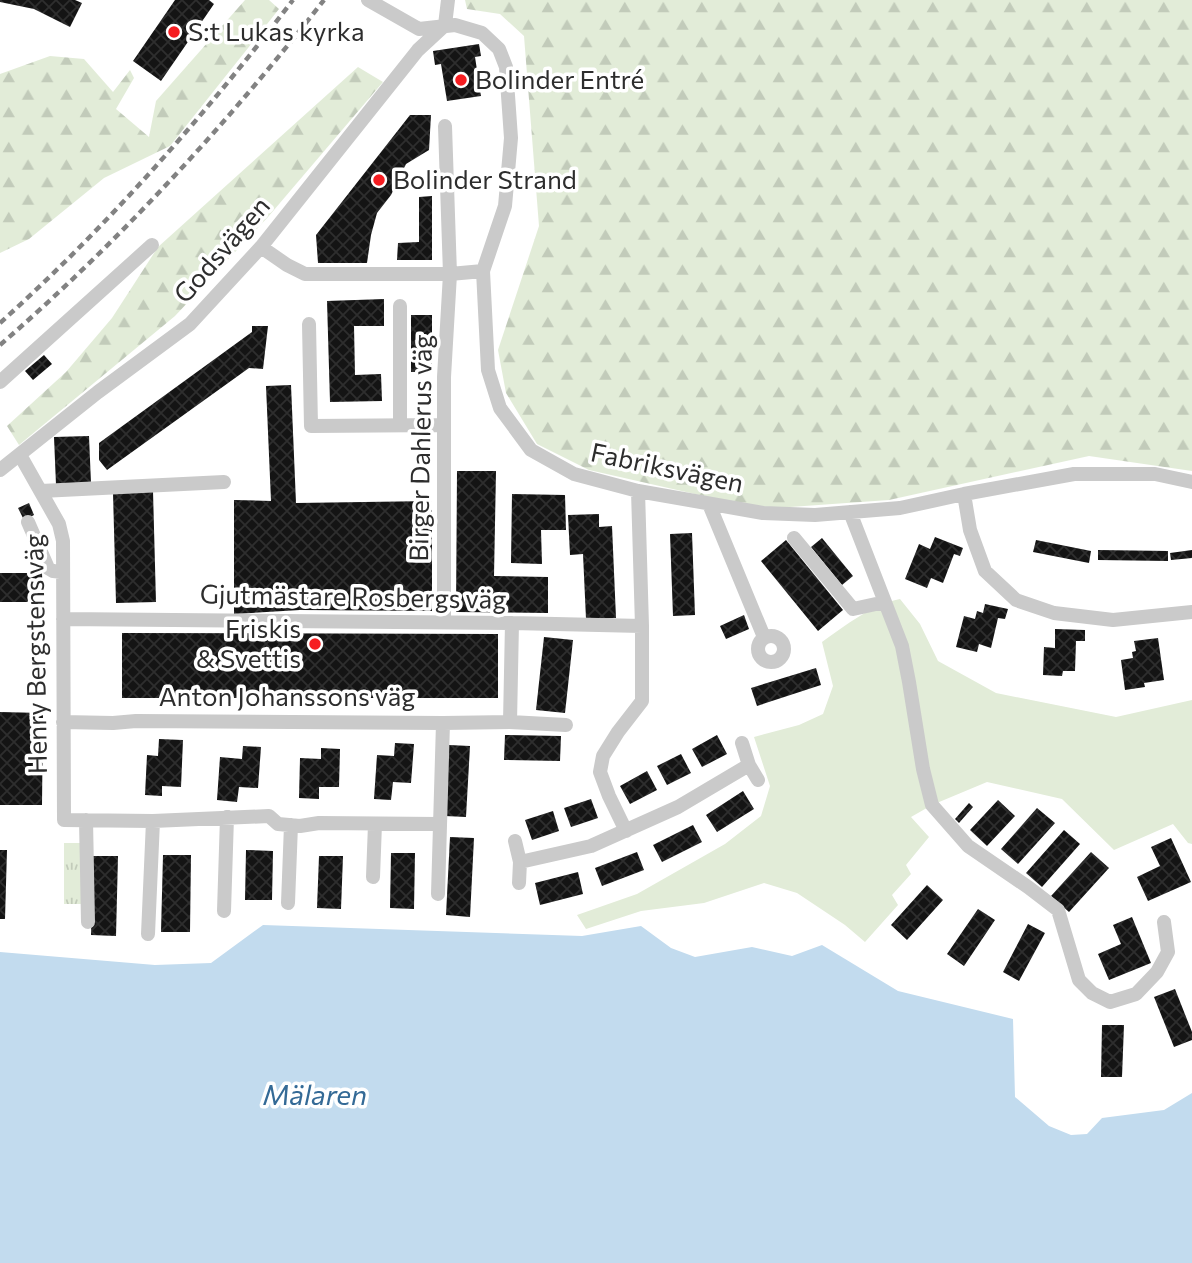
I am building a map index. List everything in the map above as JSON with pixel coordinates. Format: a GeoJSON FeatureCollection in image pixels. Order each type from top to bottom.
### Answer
{"type":"FeatureCollection","features":[{"type":"Feature","properties":{"kind":"street","name":"Fabriksvägen"},"geometry":{"type":"LineString","coordinates":[[368,0],[419,29],[455,25],[482,33],[499,49],[506,67],[511,138],[505,206],[483,271],[488,370],[500,408],[531,450],[574,474],[638,491],[763,513],[815,515],[900,508],[1074,474],[1155,474],[1192,482]]}},
{"type":"Feature","properties":{"kind":"street"},"geometry":{"type":"LineString","coordinates":[[445,26],[448,0]]}},
{"type":"Feature","properties":{"kind":"street","name":"Godsvägen"},"geometry":{"type":"LineString","coordinates":[[0,470],[98,392],[190,324],[261,247],[418,50],[445,26]]}},
{"type":"Feature","properties":{"kind":"street","name":"Birger Dahlerus väg"},"geometry":{"type":"LineString","coordinates":[[443,622],[444,377],[450,275],[445,126]]}},
{"type":"Feature","properties":{"kind":"street"},"geometry":{"type":"LineString","coordinates":[[0,382],[152,245]]}},
{"type":"Feature","properties":{"kind":"street"},"geometry":{"type":"LineString","coordinates":[[261,247],[305,274],[450,275],[483,271]]}},
{"type":"Feature","properties":{"kind":"street"},"geometry":{"type":"LineString","coordinates":[[400,306],[400,425]]}},
{"type":"Feature","properties":{"kind":"street"},"geometry":{"type":"LineString","coordinates":[[309,324],[311,426],[444,425]]}},
{"type":"Feature","properties":{"kind":"street","name":"Henry Bergstens väg"},"geometry":{"type":"LineString","coordinates":[[20,454],[59,524],[63,541],[64,820],[86,820]]}},
{"type":"Feature","properties":{"kind":"street"},"geometry":{"type":"LineString","coordinates":[[41,491],[225,482]]}},
{"type":"Feature","properties":{"kind":"street"},"geometry":{"type":"LineString","coordinates":[[626,831],[600,772],[603,756],[642,701],[638,491]]}},
{"type":"Feature","properties":{"kind":"street"},"geometry":{"type":"LineString","coordinates":[[964,494],[970,530],[985,571],[1016,600],[1054,613],[1113,620],[1192,612]]}},
{"type":"Feature","properties":{"kind":"street"},"geometry":{"type":"LineString","coordinates":[[709,504],[764,637]]}},
{"type":"Feature","properties":{"kind":"street"},"geometry":{"type":"LineString","coordinates":[[850,513],[902,646],[923,769],[932,805],[968,846],[1058,911],[1079,981],[1092,993],[1110,1002],[1136,994],[1157,972],[1168,952],[1164,922]]}},
{"type":"Feature","properties":{"kind":"street"},"geometry":{"type":"LineString","coordinates":[[28,522],[48,569],[62,572]]}},
{"type":"Feature","properties":{"kind":"street"},"geometry":{"type":"LineString","coordinates":[[794,538],[853,609],[885,602]]}},
{"type":"Feature","properties":{"kind":"street","name":"Gjutmästare Rosbergs väg"},"geometry":{"type":"LineString","coordinates":[[63,619],[642,626]]}},
{"type":"Feature","properties":{"kind":"street"},"geometry":{"type":"LineString","coordinates":[[510,722],[512,623]]}},
{"type":"Feature","properties":{"kind":"street","name":"Anton Johanssons väg"},"geometry":{"type":"LineString","coordinates":[[63,722],[510,722],[566,725]]}},
{"type":"Feature","properties":{"kind":"street"},"geometry":{"type":"LineString","coordinates":[[438,894],[443,723]]}},
{"type":"Feature","properties":{"kind":"street"},"geometry":{"type":"LineString","coordinates":[[742,743],[749,765],[758,780]]}},
{"type":"Feature","properties":{"kind":"street"},"geometry":{"type":"LineString","coordinates":[[520,862],[591,846],[678,807],[749,765]]}},
{"type":"Feature","properties":{"kind":"street"},"geometry":{"type":"LineString","coordinates":[[88,922],[86,820],[153,821],[269,816],[278,824],[300,826],[319,823],[439,824]]}},
{"type":"Feature","properties":{"kind":"street"},"geometry":{"type":"LineString","coordinates":[[224,911],[227,817]]}},
{"type":"Feature","properties":{"kind":"street"},"geometry":{"type":"LineString","coordinates":[[148,934],[153,821]]}},
{"type":"Feature","properties":{"kind":"street"},"geometry":{"type":"LineString","coordinates":[[373,877],[375,824]]}},
{"type":"Feature","properties":{"kind":"street"},"geometry":{"type":"LineString","coordinates":[[288,903],[291,825]]}},
{"type":"Feature","properties":{"kind":"street"},"geometry":{"type":"LineString","coordinates":[[515,841],[520,862],[519,883]]}},
{"type":"Feature","properties":{"kind":"green space"},"geometry":{"type":"Polygon","coordinates":[[[245,0],[269,0],[279,9],[170,146],[104,178],[29,239],[0,253],[0,74],[50,56],[84,59],[113,92],[130,70],[134,78],[116,109],[149,137],[156,101],[245,0]]]}},
{"type":"Feature","properties":{"kind":"green space"},"geometry":{"type":"Polygon","coordinates":[[[465,0],[1192,0],[1192,471],[1089,456],[889,500],[761,509],[589,470],[537,444],[506,393],[498,350],[539,226],[524,36],[500,14],[467,9],[465,0]]]}},
{"type":"Feature","properties":{"kind":"green space"},"geometry":{"type":"Polygon","coordinates":[[[358,67],[383,82],[268,217],[175,316],[19,445],[7,426],[66,372],[112,318],[158,247],[358,67]]]}},
{"type":"Feature","properties":{"kind":"green space"},"geometry":{"type":"Polygon","coordinates":[[[900,599],[920,624],[938,661],[996,693],[1116,717],[1192,700],[1192,844],[1188,843],[1173,824],[1114,850],[1062,799],[987,782],[932,805],[911,817],[929,837],[906,865],[911,874],[892,895],[898,905],[865,942],[797,893],[764,883],[704,903],[641,911],[586,929],[577,915],[637,894],[725,844],[761,816],[770,786],[754,737],[799,725],[823,714],[833,686],[822,642],[869,611],[900,599]]]}},
{"type":"Feature","properties":{"kind":"green space"},"geometry":{"type":"Polygon","coordinates":[[[64,843],[82,843],[82,904],[64,904],[64,843]]]}},
{"type":"Feature","properties":{"kind":"water","name":"Mälaren"},"geometry":{"type":"Polygon","coordinates":[[[263,925],[582,936],[641,926],[671,948],[695,957],[752,947],[792,956],[822,945],[898,991],[1013,1019],[1015,1097],[1049,1126],[1071,1135],[1087,1134],[1102,1118],[1164,1110],[1192,1093],[1192,1263],[0,1263],[0,952],[155,965],[211,963],[263,925]]]}},
{"type":"Feature","properties":{"kind":"building"},"geometry":{"type":"Polygon","coordinates":[[[0,0],[75,0],[82,3],[70,27],[34,9],[0,0]]]}},
{"type":"Feature","properties":{"kind":"building","name":"S:t Lukas kyrka"},"geometry":{"type":"Polygon","coordinates":[[[175,0],[209,0],[214,4],[161,81],[133,61],[175,0]]]}},
{"type":"Feature","properties":{"kind":"building","name":"Bolinder Entré"},"geometry":{"type":"Polygon","coordinates":[[[479,44],[481,56],[475,57],[481,96],[447,101],[441,64],[435,65],[433,51],[479,44]]]}},
{"type":"Feature","properties":{"kind":"building","name":"Bolinder Strand"},"geometry":{"type":"Polygon","coordinates":[[[410,115],[431,115],[429,150],[406,164],[391,195],[377,213],[367,263],[318,263],[316,235],[410,115]]]}},
{"type":"Feature","properties":{"kind":"building"},"geometry":{"type":"Polygon","coordinates":[[[432,196],[432,260],[397,260],[398,243],[419,242],[419,197],[432,196]]]}},
{"type":"Feature","properties":{"kind":"building"},"geometry":{"type":"Polygon","coordinates":[[[384,299],[384,326],[354,326],[355,375],[381,374],[382,401],[330,402],[327,301],[384,299]]]}},
{"type":"Feature","properties":{"kind":"building"},"geometry":{"type":"Polygon","coordinates":[[[411,315],[432,315],[432,372],[411,372],[411,315]]]}},
{"type":"Feature","properties":{"kind":"building"},"geometry":{"type":"Polygon","coordinates":[[[252,326],[268,326],[263,369],[249,368],[107,470],[99,460],[99,443],[252,332],[252,326]]]}},
{"type":"Feature","properties":{"kind":"building"},"geometry":{"type":"Polygon","coordinates":[[[44,355],[52,364],[33,380],[25,371],[44,355]]]}},
{"type":"Feature","properties":{"kind":"building"},"geometry":{"type":"Polygon","coordinates":[[[291,385],[296,503],[432,501],[432,611],[300,610],[234,614],[234,500],[271,501],[266,386],[291,385]]]}},
{"type":"Feature","properties":{"kind":"building"},"geometry":{"type":"Polygon","coordinates":[[[89,436],[91,483],[56,485],[54,437],[89,436]]]}},
{"type":"Feature","properties":{"kind":"building"},"geometry":{"type":"Polygon","coordinates":[[[457,471],[496,471],[494,576],[548,577],[548,613],[456,612],[457,471]]]}},
{"type":"Feature","properties":{"kind":"building"},"geometry":{"type":"Polygon","coordinates":[[[153,491],[156,602],[116,603],[113,493],[153,491]]]}},
{"type":"Feature","properties":{"kind":"building"},"geometry":{"type":"Polygon","coordinates":[[[512,494],[565,495],[566,530],[541,530],[542,564],[511,563],[512,494]]]}},
{"type":"Feature","properties":{"kind":"building"},"geometry":{"type":"Polygon","coordinates":[[[29,503],[34,515],[24,520],[18,508],[29,503]]]}},
{"type":"Feature","properties":{"kind":"building"},"geometry":{"type":"Polygon","coordinates":[[[599,514],[599,527],[612,526],[616,618],[586,619],[583,554],[570,555],[568,515],[599,514]]]}},
{"type":"Feature","properties":{"kind":"building"},"geometry":{"type":"Polygon","coordinates":[[[692,533],[695,615],[673,616],[670,534],[692,533]]]}},
{"type":"Feature","properties":{"kind":"building"},"geometry":{"type":"Polygon","coordinates":[[[935,537],[963,548],[960,556],[954,554],[943,583],[931,578],[927,588],[905,579],[919,544],[930,549],[935,537]]]}},
{"type":"Feature","properties":{"kind":"building"},"geometry":{"type":"Polygon","coordinates":[[[822,538],[853,576],[842,585],[811,547],[822,538]]]}},
{"type":"Feature","properties":{"kind":"building"},"geometry":{"type":"Polygon","coordinates":[[[786,540],[843,610],[818,631],[761,561],[786,540]]]}},
{"type":"Feature","properties":{"kind":"building"},"geometry":{"type":"Polygon","coordinates":[[[1036,540],[1091,551],[1089,563],[1033,552],[1036,540]]]}},
{"type":"Feature","properties":{"kind":"building"},"geometry":{"type":"Polygon","coordinates":[[[1098,550],[1168,551],[1168,561],[1098,560],[1098,550]]]}},
{"type":"Feature","properties":{"kind":"building"},"geometry":{"type":"Polygon","coordinates":[[[1192,550],[1192,558],[1171,560],[1170,553],[1192,550]]]}},
{"type":"Feature","properties":{"kind":"building"},"geometry":{"type":"Polygon","coordinates":[[[0,573],[42,573],[43,602],[0,602],[0,573]]]}},
{"type":"Feature","properties":{"kind":"building"},"geometry":{"type":"Polygon","coordinates":[[[985,604],[1008,609],[1005,619],[998,618],[991,648],[979,644],[977,652],[956,647],[964,616],[975,619],[977,611],[983,613],[985,604]]]}},
{"type":"Feature","properties":{"kind":"building"},"geometry":{"type":"Polygon","coordinates":[[[744,615],[749,629],[726,639],[720,626],[744,615]]]}},
{"type":"Feature","properties":{"kind":"building"},"geometry":{"type":"Polygon","coordinates":[[[1055,629],[1085,630],[1085,641],[1076,641],[1075,671],[1063,671],[1062,676],[1043,675],[1044,647],[1055,648],[1055,629]]]}},
{"type":"Feature","properties":{"kind":"building"},"geometry":{"type":"Polygon","coordinates":[[[122,633],[498,634],[498,698],[122,698],[122,633]]]}},
{"type":"Feature","properties":{"kind":"building"},"geometry":{"type":"Polygon","coordinates":[[[544,637],[573,640],[565,713],[536,710],[544,637]]]}},
{"type":"Feature","properties":{"kind":"building"},"geometry":{"type":"Polygon","coordinates":[[[1158,638],[1164,680],[1125,690],[1121,660],[1133,658],[1132,652],[1136,651],[1134,641],[1158,638]]]}},
{"type":"Feature","properties":{"kind":"building"},"geometry":{"type":"Polygon","coordinates":[[[816,668],[821,685],[757,706],[751,688],[816,668]]]}},
{"type":"Feature","properties":{"kind":"building"},"geometry":{"type":"Polygon","coordinates":[[[0,712],[43,713],[42,805],[0,805],[0,712]]]}},
{"type":"Feature","properties":{"kind":"building"},"geometry":{"type":"Polygon","coordinates":[[[505,735],[561,736],[560,761],[504,760],[505,735]]]}},
{"type":"Feature","properties":{"kind":"building"},"geometry":{"type":"Polygon","coordinates":[[[717,735],[727,754],[702,767],[692,749],[717,735]]]}},
{"type":"Feature","properties":{"kind":"building"},"geometry":{"type":"Polygon","coordinates":[[[159,739],[183,740],[181,787],[162,786],[162,796],[145,795],[147,755],[158,756],[159,739]]]}},
{"type":"Feature","properties":{"kind":"building"},"geometry":{"type":"Polygon","coordinates":[[[395,743],[414,744],[411,783],[393,782],[391,800],[374,799],[377,755],[394,756],[395,743]]]}},
{"type":"Feature","properties":{"kind":"building"},"geometry":{"type":"Polygon","coordinates":[[[449,745],[470,746],[466,817],[445,816],[449,745]]]}},
{"type":"Feature","properties":{"kind":"building"},"geometry":{"type":"Polygon","coordinates":[[[243,746],[261,747],[258,788],[239,787],[237,802],[217,800],[220,757],[242,759],[243,746]]]}},
{"type":"Feature","properties":{"kind":"building"},"geometry":{"type":"Polygon","coordinates":[[[321,748],[340,749],[339,787],[319,787],[319,799],[299,798],[300,758],[321,759],[321,748]]]}},
{"type":"Feature","properties":{"kind":"building"},"geometry":{"type":"Polygon","coordinates":[[[681,754],[691,773],[667,785],[657,766],[681,754]]]}},
{"type":"Feature","properties":{"kind":"building"},"geometry":{"type":"Polygon","coordinates":[[[647,771],[657,790],[630,804],[620,786],[647,771]]]}},
{"type":"Feature","properties":{"kind":"building"},"geometry":{"type":"Polygon","coordinates":[[[743,791],[754,809],[717,832],[706,815],[743,791]]]}},
{"type":"Feature","properties":{"kind":"building"},"geometry":{"type":"Polygon","coordinates":[[[591,799],[598,818],[571,827],[564,808],[591,799]]]}},
{"type":"Feature","properties":{"kind":"building"},"geometry":{"type":"Polygon","coordinates":[[[998,800],[1015,816],[987,846],[970,830],[998,800]]]}},
{"type":"Feature","properties":{"kind":"building"},"geometry":{"type":"Polygon","coordinates":[[[969,803],[973,807],[959,823],[955,819],[969,803]]]}},
{"type":"Feature","properties":{"kind":"building"},"geometry":{"type":"Polygon","coordinates":[[[1037,808],[1055,823],[1018,864],[1001,849],[1037,808]]]}},
{"type":"Feature","properties":{"kind":"building"},"geometry":{"type":"Polygon","coordinates":[[[553,811],[559,831],[532,840],[525,820],[553,811]]]}},
{"type":"Feature","properties":{"kind":"building"},"geometry":{"type":"Polygon","coordinates":[[[693,825],[702,842],[662,862],[653,845],[693,825]]]}},
{"type":"Feature","properties":{"kind":"building"},"geometry":{"type":"Polygon","coordinates":[[[1064,830],[1080,844],[1042,887],[1026,873],[1064,830]]]}},
{"type":"Feature","properties":{"kind":"building"},"geometry":{"type":"Polygon","coordinates":[[[450,837],[474,838],[470,917],[446,915],[450,837]]]}},
{"type":"Feature","properties":{"kind":"building"},"geometry":{"type":"Polygon","coordinates":[[[1171,838],[1191,882],[1148,901],[1137,877],[1160,866],[1151,847],[1171,838]]]}},
{"type":"Feature","properties":{"kind":"building"},"geometry":{"type":"Polygon","coordinates":[[[0,850],[7,850],[5,919],[0,919],[0,850]]]}},
{"type":"Feature","properties":{"kind":"building"},"geometry":{"type":"Polygon","coordinates":[[[246,850],[273,851],[272,900],[245,900],[246,850]]]}},
{"type":"Feature","properties":{"kind":"building"},"geometry":{"type":"Polygon","coordinates":[[[637,852],[644,870],[602,886],[595,868],[637,852]]]}},
{"type":"Feature","properties":{"kind":"building"},"geometry":{"type":"Polygon","coordinates":[[[1091,852],[1109,868],[1069,912],[1051,896],[1091,852]]]}},
{"type":"Feature","properties":{"kind":"building"},"geometry":{"type":"Polygon","coordinates":[[[391,853],[415,853],[414,909],[390,908],[391,853]]]}},
{"type":"Feature","properties":{"kind":"building"},"geometry":{"type":"Polygon","coordinates":[[[163,855],[191,855],[190,932],[161,932],[163,855]]]}},
{"type":"Feature","properties":{"kind":"building"},"geometry":{"type":"Polygon","coordinates":[[[93,856],[118,856],[116,936],[91,935],[93,856]]]}},
{"type":"Feature","properties":{"kind":"building"},"geometry":{"type":"Polygon","coordinates":[[[319,856],[343,856],[341,909],[317,908],[319,856]]]}},
{"type":"Feature","properties":{"kind":"building"},"geometry":{"type":"Polygon","coordinates":[[[578,872],[583,894],[540,905],[535,883],[578,872]]]}},
{"type":"Feature","properties":{"kind":"building"},"geometry":{"type":"Polygon","coordinates":[[[927,885],[943,900],[907,940],[891,925],[927,885]]]}},
{"type":"Feature","properties":{"kind":"building"},"geometry":{"type":"Polygon","coordinates":[[[978,909],[995,920],[964,966],[947,954],[978,909]]]}},
{"type":"Feature","properties":{"kind":"building"},"geometry":{"type":"Polygon","coordinates":[[[1132,917],[1151,963],[1109,980],[1098,954],[1121,944],[1113,925],[1132,917]]]}},
{"type":"Feature","properties":{"kind":"building"},"geometry":{"type":"Polygon","coordinates":[[[1028,924],[1045,933],[1019,981],[1003,972],[1028,924]]]}},
{"type":"Feature","properties":{"kind":"building"},"geometry":{"type":"Polygon","coordinates":[[[1175,989],[1192,1032],[1192,1040],[1174,1047],[1154,997],[1175,989]]]}},
{"type":"Feature","properties":{"kind":"building"},"geometry":{"type":"Polygon","coordinates":[[[1102,1025],[1124,1025],[1122,1077],[1101,1077],[1102,1025]]]}},
{"type":"Feature","properties":{"kind":"railway"},"geometry":{"type":"LineString","coordinates":[[0,323],[79,248],[154,168],[293,0]]}},
{"type":"Feature","properties":{"kind":"railway"},"geometry":{"type":"LineString","coordinates":[[0,345],[87,265],[170,180],[249,92],[324,0]]}},
{"type":"Feature","properties":{"kind":"place","name":"S:t Lukas kyrka"},"geometry":{"type":"Point","coordinates":[174,32]}},
{"type":"Feature","properties":{"kind":"place","name":"Bolinder Entré"},"geometry":{"type":"Point","coordinates":[461,80]}},
{"type":"Feature","properties":{"kind":"place","name":"Bolinder Strand"},"geometry":{"type":"Point","coordinates":[379,180]}},
{"type":"Feature","properties":{"kind":"place","name":"Friskis & Svettis"},"geometry":{"type":"Point","coordinates":[315,644]}}]}
